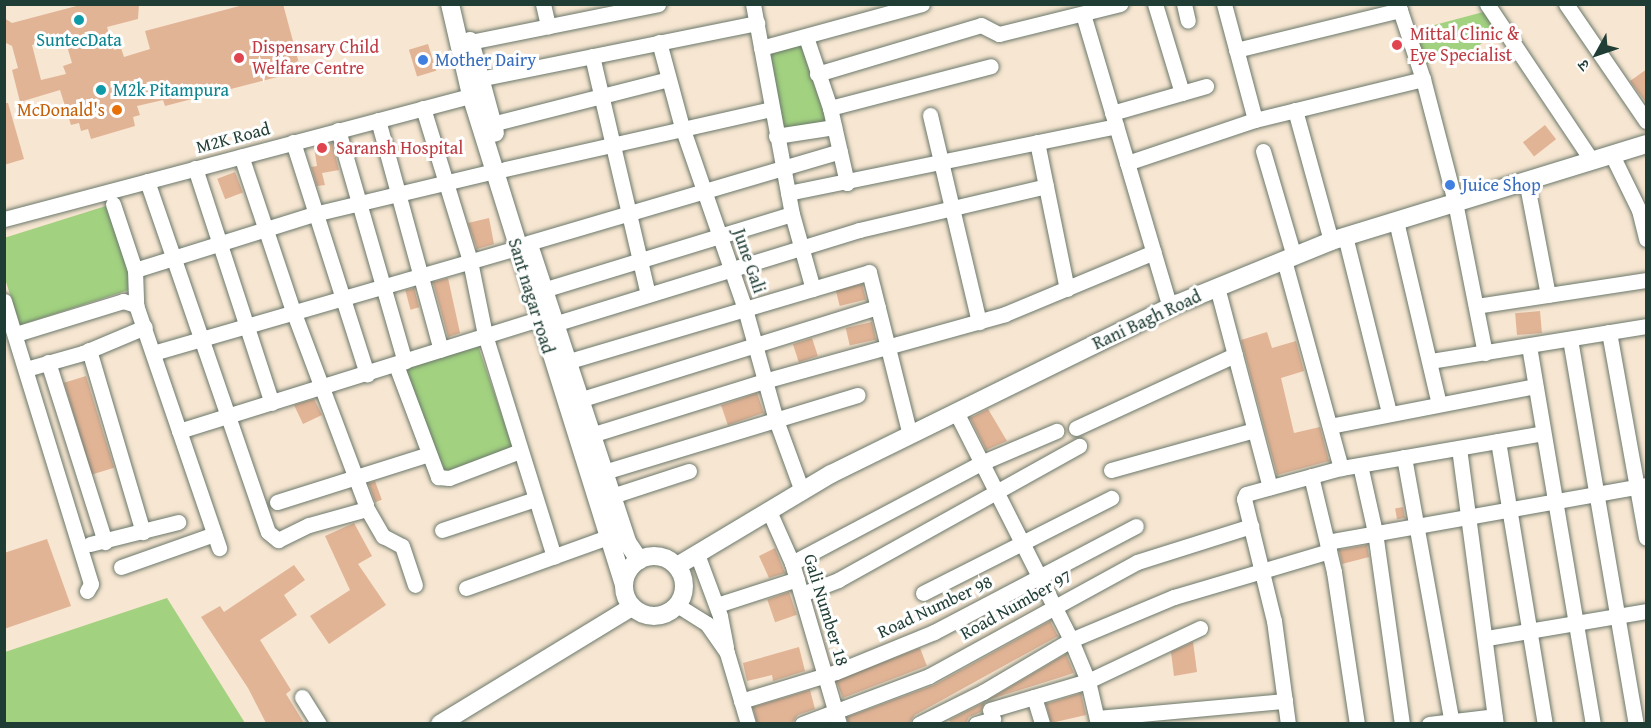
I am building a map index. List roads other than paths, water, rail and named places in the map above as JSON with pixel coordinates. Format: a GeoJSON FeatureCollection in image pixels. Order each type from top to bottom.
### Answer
{"type":"FeatureCollection","features":[{"type":"Feature","properties":{"kind":"street","name":"Sant nagar road"},"geometry":{"type":"LineString","coordinates":[[450,4],[492,124],[499,170]]}},
{"type":"Feature","properties":{"kind":"street","name":"Sant nagar road"},"geometry":{"type":"LineString","coordinates":[[462,4],[478,88],[499,170],[522,245],[566,362],[627,542],[639,560]]}},
{"type":"Feature","properties":{"kind":"street"},"geometry":{"type":"LineString","coordinates":[[543,4],[548,26]]}},
{"type":"Feature","properties":{"kind":"street"},"geometry":{"type":"LineString","coordinates":[[470,42],[548,26],[583,12],[658,4]]}},
{"type":"Feature","properties":{"kind":"street"},"geometry":{"type":"LineString","coordinates":[[753,4],[792,214],[813,289]]}},
{"type":"Feature","properties":{"kind":"street"},"geometry":{"type":"LineString","coordinates":[[817,74],[981,25],[999,34],[1120,4]]}},
{"type":"Feature","properties":{"kind":"street"},"geometry":{"type":"LineString","coordinates":[[1155,4],[1182,93]]}},
{"type":"Feature","properties":{"kind":"street"},"geometry":{"type":"LineString","coordinates":[[1184,4],[1188,21]]}},
{"type":"Feature","properties":{"kind":"street"},"geometry":{"type":"LineString","coordinates":[[1224,4],[1255,120]]}},
{"type":"Feature","properties":{"kind":"street"},"geometry":{"type":"LineString","coordinates":[[1486,4],[1592,161]]}},
{"type":"Feature","properties":{"kind":"street"},"geometry":{"type":"LineString","coordinates":[[1566,4],[1647,121]]}},
{"type":"Feature","properties":{"kind":"street"},"geometry":{"type":"LineString","coordinates":[[761,48],[916,5]]}},
{"type":"Feature","properties":{"kind":"street"},"geometry":{"type":"LineString","coordinates":[[1236,50],[1399,7],[1423,79],[1455,202],[1485,353]]}},
{"type":"Feature","properties":{"kind":"street"},"geometry":{"type":"LineString","coordinates":[[1083,14],[1170,307]]}},
{"type":"Feature","properties":{"kind":"street","name":"M2K Road"},"geometry":{"type":"LineString","coordinates":[[4,219],[423,108],[478,88],[591,56],[757,23]]}},
{"type":"Feature","properties":{"kind":"street"},"geometry":{"type":"LineString","coordinates":[[806,37],[830,108],[847,183]]}},
{"type":"Feature","properties":{"kind":"street","name":"June Gali"},"geometry":{"type":"LineString","coordinates":[[659,42],[682,127],[745,309],[753,347],[802,491]]}},
{"type":"Feature","properties":{"kind":"street"},"geometry":{"type":"LineString","coordinates":[[591,56],[648,295]]}},
{"type":"Feature","properties":{"kind":"street"},"geometry":{"type":"LineString","coordinates":[[830,108],[991,66]]}},
{"type":"Feature","properties":{"kind":"street"},"geometry":{"type":"LineString","coordinates":[[492,124],[668,79]]}},
{"type":"Feature","properties":{"kind":"street"},"geometry":{"type":"LineString","coordinates":[[1127,163],[1255,120],[1423,79]]}},
{"type":"Feature","properties":{"kind":"street"},"geometry":{"type":"LineString","coordinates":[[788,193],[847,183],[1037,142],[1114,120],[1206,86]]}},
{"type":"Feature","properties":{"kind":"street"},"geometry":{"type":"LineString","coordinates":[[423,108],[470,261],[485,335],[519,451],[554,557]]}},
{"type":"Feature","properties":{"kind":"street"},"geometry":{"type":"LineString","coordinates":[[135,270],[314,214],[682,127],[771,109]]}},
{"type":"Feature","properties":{"kind":"street"},"geometry":{"type":"LineString","coordinates":[[1295,110],[1338,239],[1389,413]]}},
{"type":"Feature","properties":{"kind":"street"},"geometry":{"type":"LineString","coordinates":[[930,115],[979,322]]}},
{"type":"Feature","properties":{"kind":"street"},"geometry":{"type":"LineString","coordinates":[[378,120],[423,274],[441,350]]}},
{"type":"Feature","properties":{"kind":"street"},"geometry":{"type":"LineString","coordinates":[[776,136],[834,127]]}},
{"type":"Feature","properties":{"kind":"street"},"geometry":{"type":"LineString","coordinates":[[338,130],[383,285],[401,363],[435,471],[443,478],[519,451]]}},
{"type":"Feature","properties":{"kind":"street"},"geometry":{"type":"LineString","coordinates":[[293,142],[314,214],[368,374]]}},
{"type":"Feature","properties":{"kind":"street"},"geometry":{"type":"LineString","coordinates":[[1037,142],[1067,289]]}},
{"type":"Feature","properties":{"kind":"street","name":"Rani Bagh Road"},"geometry":{"type":"LineString","coordinates":[[677,566],[802,491],[1170,307],[1338,239],[1647,144]]}},
{"type":"Feature","properties":{"kind":"street"},"geometry":{"type":"LineString","coordinates":[[1263,151],[1341,468]]}},
{"type":"Feature","properties":{"kind":"street"},"geometry":{"type":"LineString","coordinates":[[153,353],[342,296],[783,171],[840,152]]}},
{"type":"Feature","properties":{"kind":"street"},"geometry":{"type":"LineString","coordinates":[[1612,155],[1639,210],[1647,239]]}},
{"type":"Feature","properties":{"kind":"street"},"geometry":{"type":"LineString","coordinates":[[241,156],[320,387],[366,507],[383,536],[402,546],[415,585]]}},
{"type":"Feature","properties":{"kind":"street"},"geometry":{"type":"LineString","coordinates":[[195,168],[272,403]]}},
{"type":"Feature","properties":{"kind":"street"},"geometry":{"type":"LineString","coordinates":[[1526,180],[1548,295]]}},
{"type":"Feature","properties":{"kind":"street"},"geometry":{"type":"LineString","coordinates":[[147,181],[226,416],[268,532],[274,540],[366,507]]}},
{"type":"Feature","properties":{"kind":"street"},"geometry":{"type":"LineString","coordinates":[[179,430],[368,374],[485,335],[648,295],[802,248],[1046,186]]}},
{"type":"Feature","properties":{"kind":"street"},"geometry":{"type":"LineString","coordinates":[[113,204],[135,270],[136,305],[216,541],[120,567]]}},
{"type":"Feature","properties":{"kind":"street"},"geometry":{"type":"LineString","coordinates":[[543,290],[792,214]]}},
{"type":"Feature","properties":{"kind":"street"},"geometry":{"type":"LineString","coordinates":[[1396,221],[1431,362],[1439,404]]}},
{"type":"Feature","properties":{"kind":"street","name":"Sant nagar road"},"geometry":{"type":"LineString","coordinates":[[522,245],[543,290],[548,319],[608,537],[624,585]]}},
{"type":"Feature","properties":{"kind":"street"},"geometry":{"type":"LineString","coordinates":[[591,435],[764,381],[979,322],[1067,289],[1154,252]]}},
{"type":"Feature","properties":{"kind":"street"},"geometry":{"type":"LineString","coordinates":[[566,362],[869,272],[890,348],[910,435]]}},
{"type":"Feature","properties":{"kind":"street"},"geometry":{"type":"LineString","coordinates":[[1476,306],[1647,280]]}},
{"type":"Feature","properties":{"kind":"street"},"geometry":{"type":"LineString","coordinates":[[1217,287],[1270,487]]}},
{"type":"Feature","properties":{"kind":"street"},"geometry":{"type":"LineString","coordinates":[[4,301],[91,584],[87,591]]}},
{"type":"Feature","properties":{"kind":"street"},"geometry":{"type":"LineString","coordinates":[[16,334],[123,301],[136,305]]}},
{"type":"Feature","properties":{"kind":"street"},"geometry":{"type":"LineString","coordinates":[[579,400],[878,308]]}},
{"type":"Feature","properties":{"kind":"street"},"geometry":{"type":"LineString","coordinates":[[1431,362],[1647,326]]}},
{"type":"Feature","properties":{"kind":"street"},"geometry":{"type":"LineString","coordinates":[[26,369],[89,350],[145,327]]}},
{"type":"Feature","properties":{"kind":"street"},"geometry":{"type":"LineString","coordinates":[[1609,332],[1642,486],[1647,538]]}},
{"type":"Feature","properties":{"kind":"street"},"geometry":{"type":"LineString","coordinates":[[1570,339],[1636,723]]}},
{"type":"Feature","properties":{"kind":"street"},"geometry":{"type":"LineString","coordinates":[[1529,346],[1593,723]]}},
{"type":"Feature","properties":{"kind":"street"},"geometry":{"type":"LineString","coordinates":[[89,350],[143,532]]}},
{"type":"Feature","properties":{"kind":"street"},"geometry":{"type":"LineString","coordinates":[[1076,428],[1235,355]]}},
{"type":"Feature","properties":{"kind":"street"},"geometry":{"type":"LineString","coordinates":[[48,362],[98,543],[178,522]]}},
{"type":"Feature","properties":{"kind":"street"},"geometry":{"type":"LineString","coordinates":[[1330,426],[1535,386]]}},
{"type":"Feature","properties":{"kind":"street"},"geometry":{"type":"LineString","coordinates":[[604,472],[858,395]]}},
{"type":"Feature","properties":{"kind":"street"},"geometry":{"type":"LineString","coordinates":[[956,412],[1071,640],[1088,681],[1097,721],[1285,701]]}},
{"type":"Feature","properties":{"kind":"street"},"geometry":{"type":"LineString","coordinates":[[1111,470],[1254,430]]}},
{"type":"Feature","properties":{"kind":"street"},"geometry":{"type":"LineString","coordinates":[[792,563],[981,463],[1056,431]]}},
{"type":"Feature","properties":{"kind":"street"},"geometry":{"type":"LineString","coordinates":[[1288,723],[1274,621],[1244,496],[1341,468],[1543,433]]}},
{"type":"Feature","properties":{"kind":"street"},"geometry":{"type":"LineString","coordinates":[[1498,441],[1545,723]]}},
{"type":"Feature","properties":{"kind":"street"},"geometry":{"type":"LineString","coordinates":[[802,594],[838,580],[1079,446]]}},
{"type":"Feature","properties":{"kind":"street"},"geometry":{"type":"LineString","coordinates":[[1430,723],[1496,720],[1459,448]]}},
{"type":"Feature","properties":{"kind":"street"},"geometry":{"type":"LineString","coordinates":[[277,502],[429,454]]}},
{"type":"Feature","properties":{"kind":"street"},"geometry":{"type":"LineString","coordinates":[[1404,457],[1452,722]]}},
{"type":"Feature","properties":{"kind":"street"},"geometry":{"type":"LineString","coordinates":[[1360,465],[1375,532],[1402,723]]}},
{"type":"Feature","properties":{"kind":"street"},"geometry":{"type":"LineString","coordinates":[[612,496],[689,471]]}},
{"type":"Feature","properties":{"kind":"street"},"geometry":{"type":"LineString","coordinates":[[1311,476],[1328,546],[1357,723]]}},
{"type":"Feature","properties":{"kind":"street"},"geometry":{"type":"LineString","coordinates":[[919,723],[984,692],[1071,640],[1174,597],[1263,570],[1328,546],[1375,532],[1642,486]]}},
{"type":"Feature","properties":{"kind":"street"},"geometry":{"type":"LineString","coordinates":[[923,593],[1110,498]]}},
{"type":"Feature","properties":{"kind":"street"},"geometry":{"type":"LineString","coordinates":[[442,530],[535,499]]}},
{"type":"Feature","properties":{"kind":"street","name":"Gali Number 18"},"geometry":{"type":"LineString","coordinates":[[769,511],[792,563],[838,718]]}},
{"type":"Feature","properties":{"kind":"street","name":"Road Number 98"},"geometry":{"type":"LineString","coordinates":[[741,701],[826,675],[934,632],[1136,526]]}},
{"type":"Feature","properties":{"kind":"street","name":"Road Number 97"},"geometry":{"type":"LineString","coordinates":[[802,723],[838,718],[930,676],[1052,606],[1137,562],[1251,526]]}},
{"type":"Feature","properties":{"kind":"street"},"geometry":{"type":"LineString","coordinates":[[466,588],[608,537]]}},
{"type":"Feature","properties":{"kind":"street"},"geometry":{"type":"LineString","coordinates":[[696,555],[717,605],[727,653],[748,723]]}},
{"type":"Feature","properties":{"kind":"street"},"geometry":{"type":"LineString","coordinates":[[656,556],[677,566],[685,588],[677,605],[664,615],[653,617],[632,607],[624,585],[630,568],[639,560],[656,556]]}},
{"type":"Feature","properties":{"kind":"street"},"geometry":{"type":"LineString","coordinates":[[717,605],[797,579]]}},
{"type":"Feature","properties":{"kind":"street"},"geometry":{"type":"LineString","coordinates":[[677,605],[707,624],[727,653]]}},
{"type":"Feature","properties":{"kind":"street"},"geometry":{"type":"LineString","coordinates":[[440,723],[632,607]]}},
{"type":"Feature","properties":{"kind":"street"},"geometry":{"type":"LineString","coordinates":[[1486,638],[1647,611]]}},
{"type":"Feature","properties":{"kind":"street"},"geometry":{"type":"LineString","coordinates":[[976,723],[993,718],[1034,698],[1088,681],[1200,628]]}},
{"type":"Feature","properties":{"kind":"street"},"geometry":{"type":"LineString","coordinates":[[984,692],[993,718]]}},
{"type":"Feature","properties":{"kind":"street"},"geometry":{"type":"LineString","coordinates":[[302,697],[319,723]]}},
{"type":"Feature","properties":{"kind":"street"},"geometry":{"type":"LineString","coordinates":[[1034,698],[1042,723]]}},
{"type":"Feature","properties":{"kind":"place","name":"SuntecData"},"geometry":{"type":"Point","coordinates":[79,20]}},
{"type":"Feature","properties":{"kind":"place","name":"Mittal Clinic & Eye Specialist"},"geometry":{"type":"Point","coordinates":[1397,45]}},
{"type":"Feature","properties":{"kind":"place","name":"Dispensary Child Welfare Centre"},"geometry":{"type":"Point","coordinates":[239,58]}},
{"type":"Feature","properties":{"kind":"place","name":"Mother Dairy"},"geometry":{"type":"Point","coordinates":[423,60]}},
{"type":"Feature","properties":{"kind":"place","name":"M2k Pitampura"},"geometry":{"type":"Point","coordinates":[101,90]}},
{"type":"Feature","properties":{"kind":"place","name":"McDonald's"},"geometry":{"type":"Point","coordinates":[117,110]}},
{"type":"Feature","properties":{"kind":"place","name":"Saransh Hospital"},"geometry":{"type":"Point","coordinates":[322,148]}},
{"type":"Feature","properties":{"kind":"place","name":"Juice Shop"},"geometry":{"type":"Point","coordinates":[1450,185]}}]}
